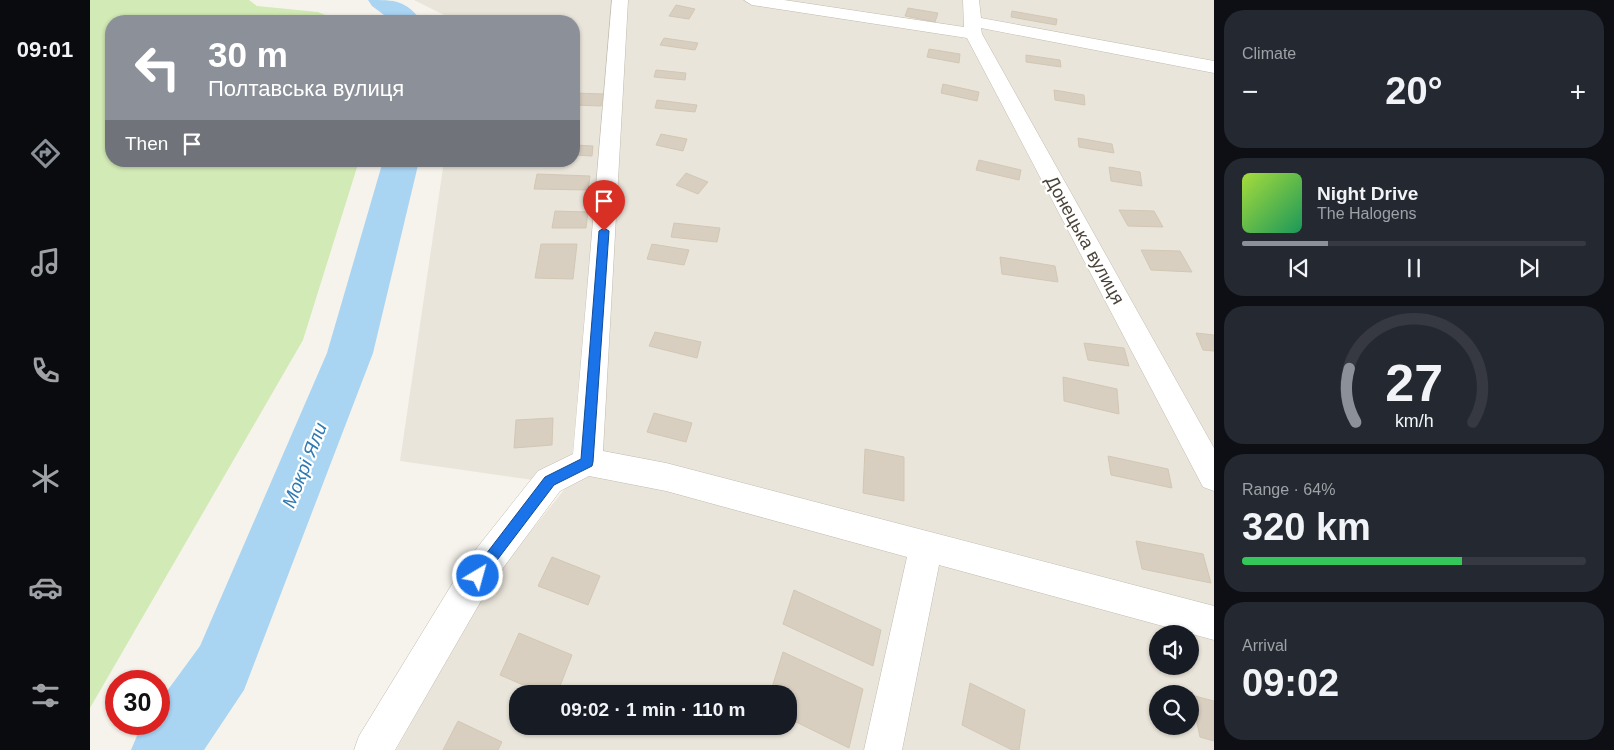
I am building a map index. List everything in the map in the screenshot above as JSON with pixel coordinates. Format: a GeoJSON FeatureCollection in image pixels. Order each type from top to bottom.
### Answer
{"type":"FeatureCollection","features":[{"type":"Feature","properties":{"kind":"street"},"geometry":{"type":"LineString","coordinates":[[587,462],[620,0]]}},
{"type":"Feature","properties":{"kind":"street"},"geometry":{"type":"LineString","coordinates":[[752,0],[971,18],[1214,67]]}},
{"type":"Feature","properties":{"kind":"street","name":"Донецька вулиця"},"geometry":{"type":"LineString","coordinates":[[971,18],[1214,477]]}},
{"type":"Feature","properties":{"kind":"street"},"geometry":{"type":"LineString","coordinates":[[373,750],[478,576],[549,481],[587,462],[666,477],[1214,623]]}},
{"type":"Feature","properties":{"kind":"street"},"geometry":{"type":"LineString","coordinates":[[883,750],[926,547]]}},
{"type":"Feature","properties":{"kind":"shaded area"},"geometry":{"type":"Polygon","coordinates":[[[414,0],[1214,0],[1214,750],[396,750],[489,583],[568,485],[400,461],[443,167],[580,167],[580,15],[444,15],[414,0]]]}},
{"type":"Feature","properties":{"kind":"green space"},"geometry":{"type":"Polygon","coordinates":[[[90,0],[249,0],[257,6],[318,12],[325,15],[105,15],[105,167],[357,167],[303,340],[112,670],[105,670],[105,682],[90,708],[90,0]]]}},
{"type":"Feature","properties":{"kind":"building"},"geometry":{"type":"Polygon","coordinates":[[[676,5],[695,9],[689,19],[669,16],[676,5]]]}},
{"type":"Feature","properties":{"kind":"building"},"geometry":{"type":"Polygon","coordinates":[[[908,8],[938,13],[935,22],[905,16],[908,8]]]}},
{"type":"Feature","properties":{"kind":"building"},"geometry":{"type":"Polygon","coordinates":[[[1012,11],[1057,19],[1056,25],[1011,17],[1012,11]]]}},
{"type":"Feature","properties":{"kind":"building"},"geometry":{"type":"Polygon","coordinates":[[[664,38],[698,43],[695,50],[660,45],[664,38]]]}},
{"type":"Feature","properties":{"kind":"building"},"geometry":{"type":"Polygon","coordinates":[[[929,49],[960,54],[959,63],[927,57],[929,49]]]}},
{"type":"Feature","properties":{"kind":"building"},"geometry":{"type":"Polygon","coordinates":[[[1026,55],[1060,60],[1061,67],[1026,62],[1026,55]]]}},
{"type":"Feature","properties":{"kind":"building"},"geometry":{"type":"Polygon","coordinates":[[[656,70],[686,73],[685,80],[654,77],[656,70]]]}},
{"type":"Feature","properties":{"kind":"building"},"geometry":{"type":"Polygon","coordinates":[[[943,84],[979,92],[977,101],[941,93],[943,84]]]}},
{"type":"Feature","properties":{"kind":"building"},"geometry":{"type":"Polygon","coordinates":[[[1054,90],[1084,95],[1085,105],[1055,100],[1054,90]]]}},
{"type":"Feature","properties":{"kind":"building"},"geometry":{"type":"Polygon","coordinates":[[[580,93],[604,94],[601,106],[580,105],[580,93]]]}},
{"type":"Feature","properties":{"kind":"building"},"geometry":{"type":"Polygon","coordinates":[[[657,100],[697,105],[695,112],[655,108],[657,100]]]}},
{"type":"Feature","properties":{"kind":"building"},"geometry":{"type":"Polygon","coordinates":[[[661,134],[687,139],[683,151],[656,145],[661,134]]]}},
{"type":"Feature","properties":{"kind":"building"},"geometry":{"type":"Polygon","coordinates":[[[1078,138],[1112,144],[1114,153],[1079,147],[1078,138]]]}},
{"type":"Feature","properties":{"kind":"building"},"geometry":{"type":"Polygon","coordinates":[[[580,145],[593,146],[592,156],[580,155],[580,145]]]}},
{"type":"Feature","properties":{"kind":"building"},"geometry":{"type":"Polygon","coordinates":[[[979,160],[1021,170],[1019,180],[976,170],[979,160]]]}},
{"type":"Feature","properties":{"kind":"building"},"geometry":{"type":"Polygon","coordinates":[[[1109,167],[1140,172],[1142,186],[1111,181],[1109,167]]]}},
{"type":"Feature","properties":{"kind":"building"},"geometry":{"type":"Polygon","coordinates":[[[686,173],[708,182],[698,194],[676,185],[686,173]]]}},
{"type":"Feature","properties":{"kind":"building"},"geometry":{"type":"Polygon","coordinates":[[[537,174],[590,176],[588,190],[534,189],[537,174]]]}},
{"type":"Feature","properties":{"kind":"building"},"geometry":{"type":"Polygon","coordinates":[[[1119,210],[1154,211],[1163,227],[1128,226],[1119,210]]]}},
{"type":"Feature","properties":{"kind":"building"},"geometry":{"type":"Polygon","coordinates":[[[555,211],[588,212],[586,228],[552,228],[555,211]]]}},
{"type":"Feature","properties":{"kind":"building"},"geometry":{"type":"Polygon","coordinates":[[[674,223],[720,228],[717,242],[671,237],[674,223]]]}},
{"type":"Feature","properties":{"kind":"building"},"geometry":{"type":"Polygon","coordinates":[[[541,244],[577,244],[573,279],[535,278],[541,244]]]}},
{"type":"Feature","properties":{"kind":"building"},"geometry":{"type":"Polygon","coordinates":[[[652,244],[689,250],[684,265],[647,259],[652,244]]]}},
{"type":"Feature","properties":{"kind":"building"},"geometry":{"type":"Polygon","coordinates":[[[1141,250],[1180,251],[1192,272],[1151,270],[1141,250]]]}},
{"type":"Feature","properties":{"kind":"building"},"geometry":{"type":"Polygon","coordinates":[[[1000,257],[1055,266],[1058,282],[1002,274],[1000,257]]]}},
{"type":"Feature","properties":{"kind":"building"},"geometry":{"type":"Polygon","coordinates":[[[655,332],[701,342],[697,358],[649,346],[655,332]]]}},
{"type":"Feature","properties":{"kind":"building"},"geometry":{"type":"Polygon","coordinates":[[[1196,333],[1214,335],[1214,351],[1203,350],[1196,333]]]}},
{"type":"Feature","properties":{"kind":"building"},"geometry":{"type":"Polygon","coordinates":[[[1084,343],[1124,348],[1129,366],[1088,360],[1084,343]]]}},
{"type":"Feature","properties":{"kind":"building"},"geometry":{"type":"Polygon","coordinates":[[[1063,377],[1117,389],[1119,414],[1064,401],[1063,377]]]}},
{"type":"Feature","properties":{"kind":"building"},"geometry":{"type":"Polygon","coordinates":[[[654,413],[692,423],[686,442],[647,432],[654,413]]]}},
{"type":"Feature","properties":{"kind":"building"},"geometry":{"type":"Polygon","coordinates":[[[553,418],[552,445],[514,448],[516,420],[553,418]]]}},
{"type":"Feature","properties":{"kind":"building"},"geometry":{"type":"Polygon","coordinates":[[[865,449],[904,457],[904,501],[863,493],[865,449]]]}},
{"type":"Feature","properties":{"kind":"building"},"geometry":{"type":"Polygon","coordinates":[[[1108,456],[1168,469],[1172,488],[1111,475],[1108,456]]]}},
{"type":"Feature","properties":{"kind":"building"},"geometry":{"type":"Polygon","coordinates":[[[1136,541],[1203,554],[1211,583],[1142,569],[1136,541]]]}},
{"type":"Feature","properties":{"kind":"building"},"geometry":{"type":"Polygon","coordinates":[[[552,557],[600,576],[588,605],[538,586],[552,557]]]}},
{"type":"Feature","properties":{"kind":"building"},"geometry":{"type":"Polygon","coordinates":[[[794,590],[881,630],[873,666],[783,624],[794,590]]]}},
{"type":"Feature","properties":{"kind":"building"},"geometry":{"type":"Polygon","coordinates":[[[519,633],[572,655],[560,685],[523,685],[500,675],[519,633]]]}},
{"type":"Feature","properties":{"kind":"building"},"geometry":{"type":"Polygon","coordinates":[[[783,652],[863,689],[849,748],[797,722],[797,685],[773,685],[783,652]]]}},
{"type":"Feature","properties":{"kind":"building"},"geometry":{"type":"Polygon","coordinates":[[[970,683],[1025,710],[1019,750],[1012,750],[962,725],[970,683]]]}},
{"type":"Feature","properties":{"kind":"building"},"geometry":{"type":"Polygon","coordinates":[[[1199,697],[1214,701],[1214,741],[1200,737],[1199,697]]]}},
{"type":"Feature","properties":{"kind":"building"},"geometry":{"type":"Polygon","coordinates":[[[458,721],[502,742],[498,750],[443,750],[458,721]]]}},
{"type":"Feature","properties":{"kind":"waterway","name":"Мокрі Яли"},"geometry":{"type":"LineString","coordinates":[[382,0],[402,15]]}},
{"type":"Feature","properties":{"kind":"waterway","name":"Мокрі Яли"},"geometry":{"type":"LineString","coordinates":[[164,750],[222,668],[350,353],[399,167]]}},
{"type":"Feature","properties":{"kind":"route"},"geometry":{"type":"LineString","coordinates":[[478,576],[549,481],[587,462],[604,231]]}}]}
